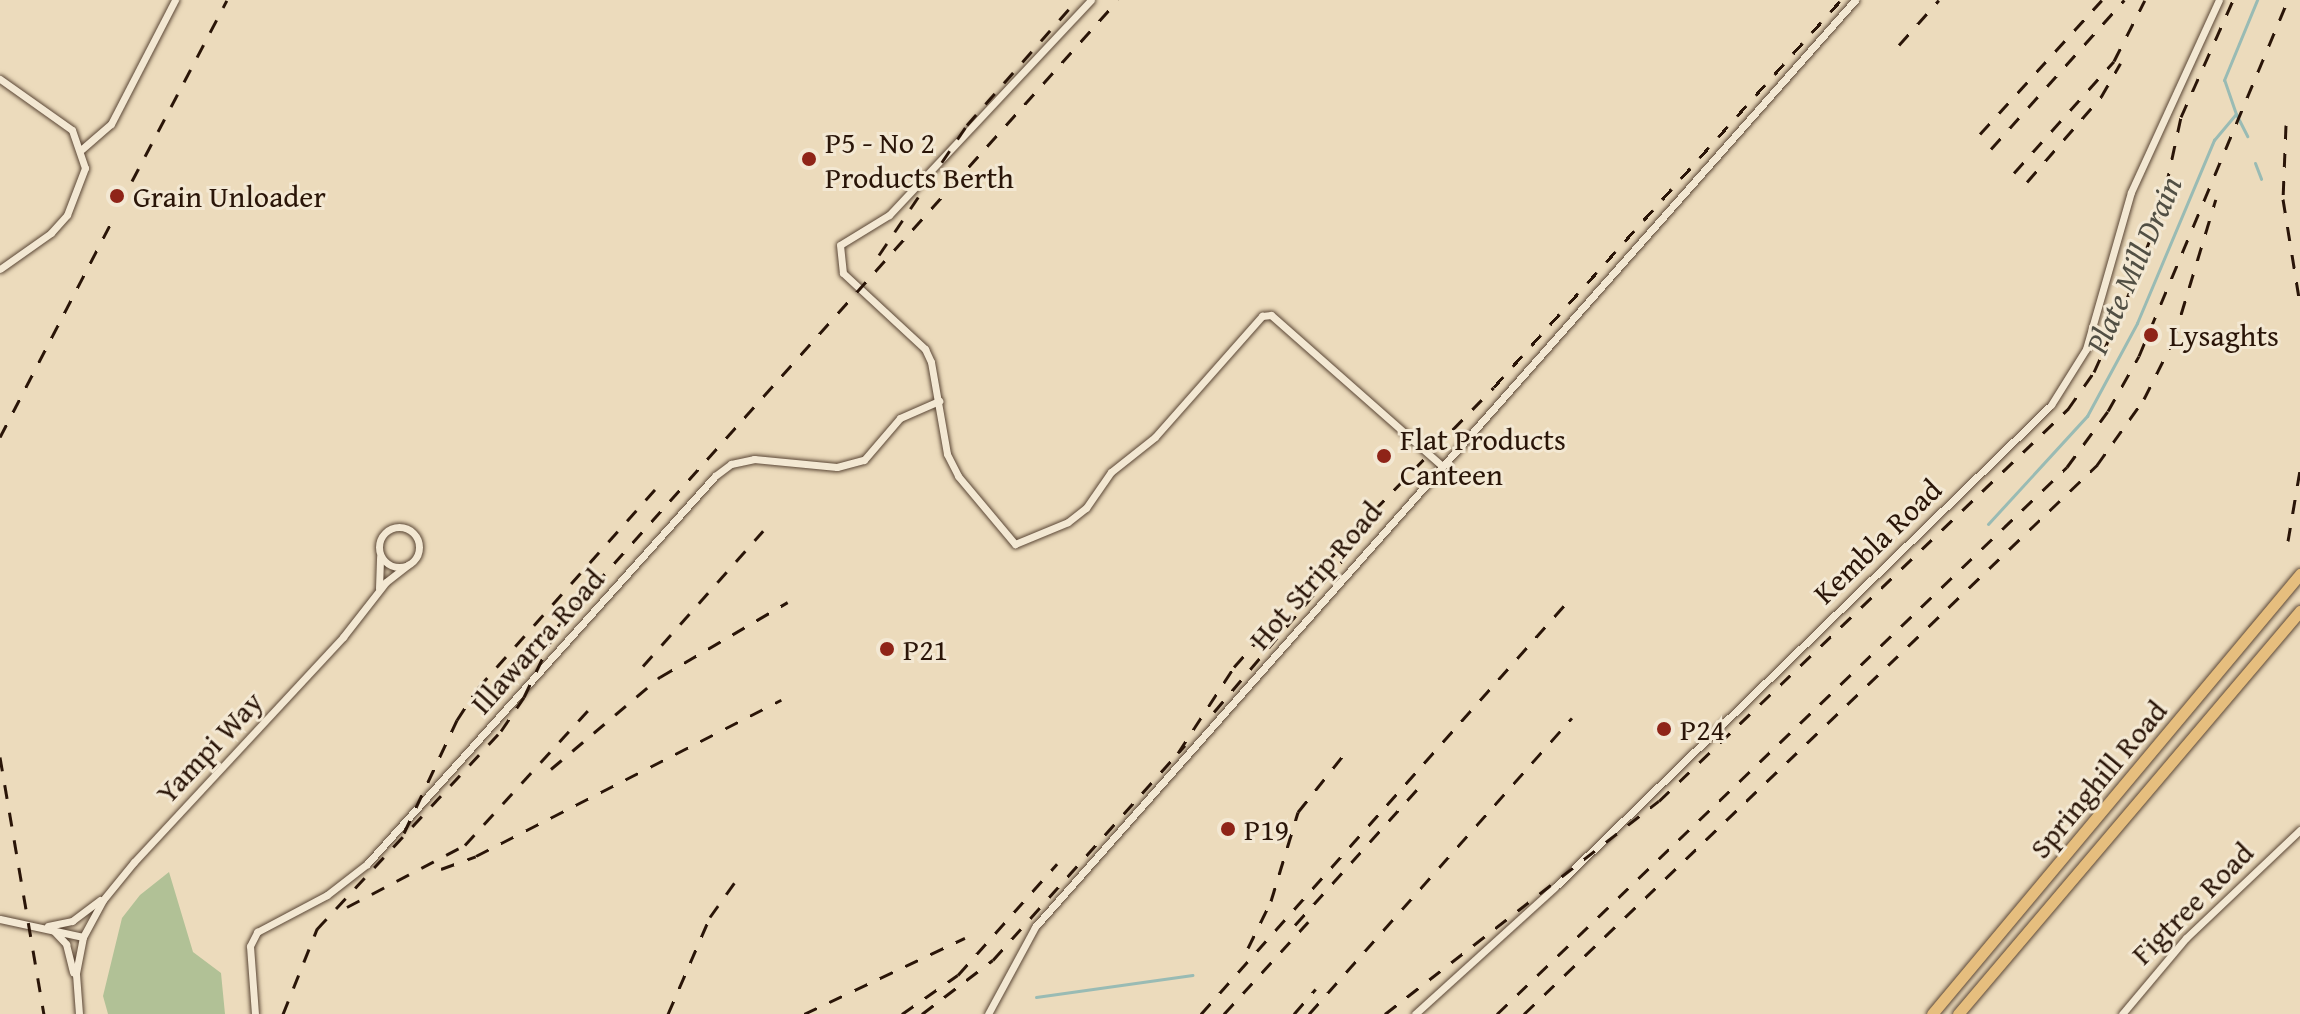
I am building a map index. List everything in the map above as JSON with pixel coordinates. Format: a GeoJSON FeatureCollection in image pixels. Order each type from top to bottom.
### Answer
{"type":"FeatureCollection","features":[{"type":"Feature","properties":{"kind":"main road","name":"Springhill Road"},"geometry":{"type":"LineString","coordinates":[[1932,1014],[2300,574]]}},
{"type":"Feature","properties":{"kind":"main road","name":"Springhill Road"},"geometry":{"type":"LineString","coordinates":[[1958,1014],[2300,611]]}},
{"type":"Feature","properties":{"kind":"street"},"geometry":{"type":"LineString","coordinates":[[82,149],[111,124],[175,0]]}},
{"type":"Feature","properties":{"kind":"street"},"geometry":{"type":"LineString","coordinates":[[1091,0],[889,215],[848,235],[839,252],[843,273],[925,349],[939,401],[947,454],[958,476],[1015,544],[1077,516],[1111,472],[1155,437],[1262,316],[1271,315],[1442,466]]}},
{"type":"Feature","properties":{"kind":"street","name":"Hot Strip Road"},"geometry":{"type":"LineString","coordinates":[[988,1014],[1035,927],[1855,0]]}},
{"type":"Feature","properties":{"kind":"street","name":"Kembla Road"},"geometry":{"type":"LineString","coordinates":[[1415,1014],[1554,888],[2051,405],[2086,349],[2131,192],[2219,0]]}},
{"type":"Feature","properties":{"kind":"street"},"geometry":{"type":"LineString","coordinates":[[0,79],[72,130],[82,149],[85,168],[67,215],[51,233],[0,269]]}},
{"type":"Feature","properties":{"kind":"street","name":"Illawarra Road"},"geometry":{"type":"LineString","coordinates":[[255,1014],[250,946],[257,932],[327,895],[367,864],[715,476],[731,464],[754,459],[837,467],[864,460],[900,418],[939,401]]}},
{"type":"Feature","properties":{"kind":"street"},"geometry":{"type":"LineString","coordinates":[[377,594],[382,573],[379,551],[387,531],[408,530],[419,547],[408,565],[390,565],[379,551]]}},
{"type":"Feature","properties":{"kind":"street","name":"Yampi Way"},"geometry":{"type":"LineString","coordinates":[[83,937],[110,891],[377,594],[408,565]]}},
{"type":"Feature","properties":{"kind":"street","name":"Figtree Road"},"geometry":{"type":"LineString","coordinates":[[2122,1014],[2186,938],[2300,830]]}},
{"type":"Feature","properties":{"kind":"street"},"geometry":{"type":"LineString","coordinates":[[46,928],[72,921],[110,891]]}},
{"type":"Feature","properties":{"kind":"street"},"geometry":{"type":"LineString","coordinates":[[0,919],[83,937],[76,990]]}},
{"type":"Feature","properties":{"kind":"street"},"geometry":{"type":"LineString","coordinates":[[46,928],[66,944],[79,1014]]}},
{"type":"Feature","properties":{"kind":"green space"},"geometry":{"type":"Polygon","coordinates":[[[169,872],[193,952],[221,973],[225,1014],[108,1014],[103,996],[122,918],[140,895],[169,872]]]}},
{"type":"Feature","properties":{"kind":"waterway","name":"Plate Mill Drain"},"geometry":{"type":"LineString","coordinates":[[1988,524],[2087,416],[2137,323],[2214,140],[2236,114],[2224,80],[2257,0]]}},
{"type":"Feature","properties":{"kind":"waterway"},"geometry":{"type":"LineString","coordinates":[[2236,114],[2247,136]]}},
{"type":"Feature","properties":{"kind":"waterway"},"geometry":{"type":"LineString","coordinates":[[2255,163],[2261,179]]}},
{"type":"Feature","properties":{"kind":"waterway"},"geometry":{"type":"LineString","coordinates":[[1036,997],[1192,975]]}},
{"type":"Feature","properties":{"kind":"railway"},"geometry":{"type":"LineString","coordinates":[[132,181],[227,0]]}},
{"type":"Feature","properties":{"kind":"railway"},"geometry":{"type":"LineString","coordinates":[[879,255],[967,125],[1077,0]]}},
{"type":"Feature","properties":{"kind":"railway"},"geometry":{"type":"LineString","coordinates":[[283,1014],[317,929],[501,731],[524,697],[558,626],[1118,0]]}},
{"type":"Feature","properties":{"kind":"railway"},"geometry":{"type":"LineString","coordinates":[[1178,753],[1234,667],[1355,530],[1494,387],[1841,0]]}},
{"type":"Feature","properties":{"kind":"railway"},"geometry":{"type":"LineString","coordinates":[[1899,45],[1939,0]]}},
{"type":"Feature","properties":{"kind":"railway"},"geometry":{"type":"LineString","coordinates":[[1980,134],[2102,0]]}},
{"type":"Feature","properties":{"kind":"railway"},"geometry":{"type":"LineString","coordinates":[[1991,149],[2124,0]]}},
{"type":"Feature","properties":{"kind":"railway"},"geometry":{"type":"LineString","coordinates":[[2014,173],[2114,61],[2145,0]]}},
{"type":"Feature","properties":{"kind":"railway"},"geometry":{"type":"LineString","coordinates":[[1385,1014],[1659,801],[2068,409],[2094,372],[2124,306],[2160,214],[2181,117],[2233,0]]}},
{"type":"Feature","properties":{"kind":"railway"},"geometry":{"type":"LineString","coordinates":[[1497,1014],[2067,467],[2108,411],[2139,356],[2288,0]]}},
{"type":"Feature","properties":{"kind":"railway"},"geometry":{"type":"LineString","coordinates":[[2027,182],[2101,97],[2121,63]]}},
{"type":"Feature","properties":{"kind":"railway"},"geometry":{"type":"LineString","coordinates":[[2286,125],[2283,199],[2300,304]]}},
{"type":"Feature","properties":{"kind":"railway"},"geometry":{"type":"LineString","coordinates":[[1524,1014],[2097,465],[2144,399],[2173,341],[2216,199]]}},
{"type":"Feature","properties":{"kind":"railway"},"geometry":{"type":"LineString","coordinates":[[0,437],[114,217]]}},
{"type":"Feature","properties":{"kind":"railway"},"geometry":{"type":"LineString","coordinates":[[2288,541],[2300,470]]}},
{"type":"Feature","properties":{"kind":"railway"},"geometry":{"type":"LineString","coordinates":[[404,833],[457,720],[478,688],[663,480]]}},
{"type":"Feature","properties":{"kind":"railway"},"geometry":{"type":"LineString","coordinates":[[643,666],[763,531]]}},
{"type":"Feature","properties":{"kind":"railway"},"geometry":{"type":"LineString","coordinates":[[1214,712],[1354,547]]}},
{"type":"Feature","properties":{"kind":"railway"},"geometry":{"type":"LineString","coordinates":[[1201,1014],[1569,600]]}},
{"type":"Feature","properties":{"kind":"railway"},"geometry":{"type":"LineString","coordinates":[[551,769],[660,677],[788,602]]}},
{"type":"Feature","properties":{"kind":"railway"},"geometry":{"type":"LineString","coordinates":[[441,869],[476,856],[781,700]]}},
{"type":"Feature","properties":{"kind":"railway"},"geometry":{"type":"LineString","coordinates":[[347,907],[465,845],[593,705]]}},
{"type":"Feature","properties":{"kind":"railway"},"geometry":{"type":"LineString","coordinates":[[1309,1014],[1572,718]]}},
{"type":"Feature","properties":{"kind":"railway"},"geometry":{"type":"LineString","coordinates":[[922,1014],[993,960],[1185,745]]}},
{"type":"Feature","properties":{"kind":"railway"},"geometry":{"type":"LineString","coordinates":[[1248,948],[1271,901],[1298,812],[1349,748]]}},
{"type":"Feature","properties":{"kind":"railway"},"geometry":{"type":"LineString","coordinates":[[0,757],[44,1014]]}},
{"type":"Feature","properties":{"kind":"railway"},"geometry":{"type":"LineString","coordinates":[[1295,925],[1421,785]]}},
{"type":"Feature","properties":{"kind":"railway"},"geometry":{"type":"LineString","coordinates":[[902,1014],[958,975],[1057,864]]}},
{"type":"Feature","properties":{"kind":"railway"},"geometry":{"type":"LineString","coordinates":[[668,1014],[710,917],[740,875]]}},
{"type":"Feature","properties":{"kind":"railway"},"geometry":{"type":"LineString","coordinates":[[1224,1014],[1308,922]]}},
{"type":"Feature","properties":{"kind":"railway"},"geometry":{"type":"LineString","coordinates":[[804,1014],[965,938]]}},
{"type":"Feature","properties":{"kind":"railway"},"geometry":{"type":"LineString","coordinates":[[1294,1014],[1316,989]]}},
{"type":"Feature","properties":{"kind":"place","name":"P5 - No 2 Products Berth"},"geometry":{"type":"Point","coordinates":[809,159]}},
{"type":"Feature","properties":{"kind":"place","name":"Grain Unloader"},"geometry":{"type":"Point","coordinates":[117,196]}},
{"type":"Feature","properties":{"kind":"place","name":"Lysaghts"},"geometry":{"type":"Point","coordinates":[2151,335]}},
{"type":"Feature","properties":{"kind":"place","name":"Flat Products Canteen"},"geometry":{"type":"Point","coordinates":[1384,456]}},
{"type":"Feature","properties":{"kind":"place","name":"P21"},"geometry":{"type":"Point","coordinates":[887,649]}},
{"type":"Feature","properties":{"kind":"place","name":"P24"},"geometry":{"type":"Point","coordinates":[1664,729]}},
{"type":"Feature","properties":{"kind":"place","name":"P19"},"geometry":{"type":"Point","coordinates":[1228,829]}}]}
